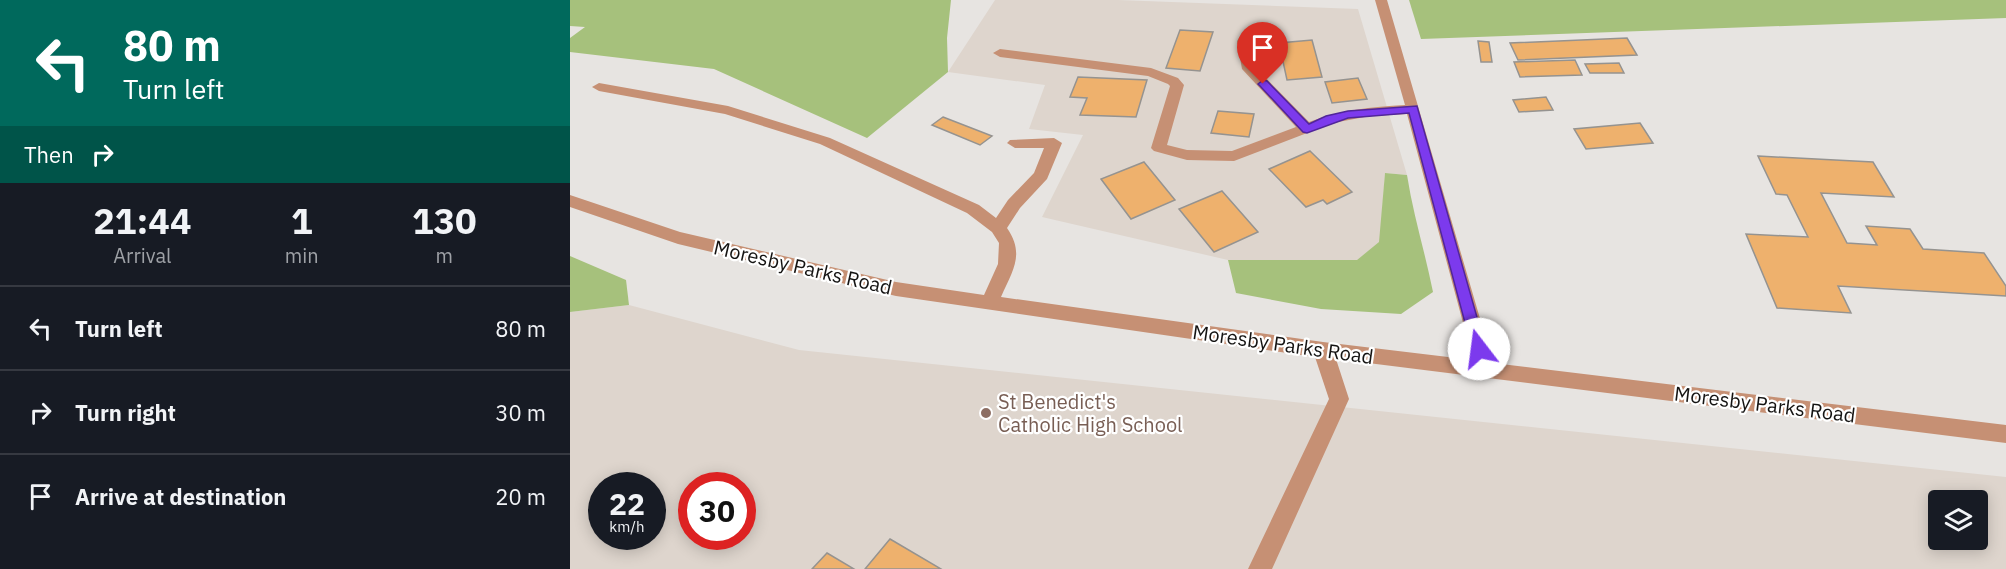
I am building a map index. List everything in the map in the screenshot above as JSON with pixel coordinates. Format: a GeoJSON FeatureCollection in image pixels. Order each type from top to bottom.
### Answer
{"type":"FeatureCollection","features":[{"type":"Feature","properties":{"kind":"street"},"geometry":{"type":"LineString","coordinates":[[1381,0],[1485,370]]}},
{"type":"Feature","properties":{"kind":"street"},"geometry":{"type":"LineString","coordinates":[[1244,41],[1249,69],[1307,129]]}},
{"type":"Feature","properties":{"kind":"street"},"geometry":{"type":"LineString","coordinates":[[1000,53],[1151,72],[1173,81],[1177,85],[1159,147],[1187,155],[1234,156],[1348,114],[1413,109]]}},
{"type":"Feature","properties":{"kind":"street"},"geometry":{"type":"LineString","coordinates":[[598,87],[729,110],[825,141],[973,209],[998,228],[1008,243],[1007,264],[990,302]]}},
{"type":"Feature","properties":{"kind":"street"},"geometry":{"type":"LineString","coordinates":[[998,228],[1014,204],[1041,176],[1054,143],[1015,142]]}},
{"type":"Feature","properties":{"kind":"street","name":"Moresby Parks Road"},"geometry":{"type":"LineString","coordinates":[[570,201],[678,238],[896,289],[1323,350],[2006,434]]}},
{"type":"Feature","properties":{"kind":"street"},"geometry":{"type":"LineString","coordinates":[[1260,569],[1339,399],[1323,350]]}},
{"type":"Feature","properties":{"kind":"shaded area"},"geometry":{"type":"Polygon","coordinates":[[[995,0],[1118,0],[1358,9],[1407,175],[1385,173],[1380,242],[1357,260],[1228,260],[1042,217],[1083,135],[1029,129],[1045,85],[948,72],[995,0]]]}},
{"type":"Feature","properties":{"kind":"shaded area","name":"St Benedict's Catholic High School"},"geometry":{"type":"Polygon","coordinates":[[[629,305],[799,350],[2006,477],[2006,569],[570,569],[570,312],[629,305]]]}},
{"type":"Feature","properties":{"kind":"green space"},"geometry":{"type":"Polygon","coordinates":[[[570,0],[951,0],[947,38],[948,72],[867,138],[714,69],[570,52],[570,38],[585,27],[570,26],[570,0]]]}},
{"type":"Feature","properties":{"kind":"green space"},"geometry":{"type":"Polygon","coordinates":[[[1409,0],[2006,0],[2006,18],[1421,39],[1409,0]]]}},
{"type":"Feature","properties":{"kind":"green space"},"geometry":{"type":"Polygon","coordinates":[[[1385,173],[1407,175],[1433,292],[1401,314],[1321,309],[1236,293],[1228,260],[1357,260],[1379,242],[1385,173]]]}},
{"type":"Feature","properties":{"kind":"green space"},"geometry":{"type":"Polygon","coordinates":[[[570,256],[626,280],[629,305],[570,312],[570,256]]]}},
{"type":"Feature","properties":{"kind":"building"},"geometry":{"type":"Polygon","coordinates":[[[1180,30],[1213,32],[1200,71],[1166,68],[1180,30]]]}},
{"type":"Feature","properties":{"kind":"building"},"geometry":{"type":"Polygon","coordinates":[[[1627,38],[1637,55],[1518,60],[1510,43],[1627,38]]]}},
{"type":"Feature","properties":{"kind":"building"},"geometry":{"type":"Polygon","coordinates":[[[1312,40],[1322,77],[1287,80],[1279,43],[1312,40]]]}},
{"type":"Feature","properties":{"kind":"building"},"geometry":{"type":"Polygon","coordinates":[[[1478,41],[1489,42],[1492,62],[1481,62],[1478,41]]]}},
{"type":"Feature","properties":{"kind":"building"},"geometry":{"type":"Polygon","coordinates":[[[1575,60],[1582,75],[1520,77],[1514,62],[1575,60]]]}},
{"type":"Feature","properties":{"kind":"building"},"geometry":{"type":"Polygon","coordinates":[[[1619,63],[1624,73],[1590,73],[1585,64],[1619,63]]]}},
{"type":"Feature","properties":{"kind":"building"},"geometry":{"type":"Polygon","coordinates":[[[1078,77],[1147,80],[1136,117],[1080,115],[1087,98],[1070,97],[1078,77]]]}},
{"type":"Feature","properties":{"kind":"building"},"geometry":{"type":"Polygon","coordinates":[[[1358,78],[1367,99],[1332,103],[1325,82],[1358,78]]]}},
{"type":"Feature","properties":{"kind":"building"},"geometry":{"type":"Polygon","coordinates":[[[1546,97],[1553,110],[1519,112],[1513,100],[1546,97]]]}},
{"type":"Feature","properties":{"kind":"building"},"geometry":{"type":"Polygon","coordinates":[[[1218,111],[1254,114],[1249,137],[1211,133],[1218,111]]]}},
{"type":"Feature","properties":{"kind":"building"},"geometry":{"type":"Polygon","coordinates":[[[943,117],[992,136],[980,145],[932,125],[943,117]]]}},
{"type":"Feature","properties":{"kind":"building"},"geometry":{"type":"Polygon","coordinates":[[[1640,123],[1653,143],[1586,149],[1574,129],[1640,123]]]}},
{"type":"Feature","properties":{"kind":"building"},"geometry":{"type":"Polygon","coordinates":[[[1310,151],[1352,192],[1327,204],[1323,200],[1306,207],[1269,169],[1310,151]]]}},
{"type":"Feature","properties":{"kind":"building"},"geometry":{"type":"Polygon","coordinates":[[[1758,156],[1873,162],[1894,197],[1821,193],[1847,243],[1877,245],[1866,226],[1910,229],[1923,249],[1984,253],[2006,286],[2006,296],[1838,286],[1851,313],[1777,308],[1746,234],[1808,237],[1787,195],[1776,194],[1758,156]]]}},
{"type":"Feature","properties":{"kind":"building"},"geometry":{"type":"Polygon","coordinates":[[[1144,162],[1175,200],[1131,219],[1101,179],[1144,162]]]}},
{"type":"Feature","properties":{"kind":"building"},"geometry":{"type":"Polygon","coordinates":[[[1222,191],[1258,232],[1214,252],[1179,209],[1222,191]]]}},
{"type":"Feature","properties":{"kind":"building"},"geometry":{"type":"Polygon","coordinates":[[[890,539],[941,569],[865,569],[890,539]]]}},
{"type":"Feature","properties":{"kind":"building"},"geometry":{"type":"Polygon","coordinates":[[[827,553],[854,569],[812,569],[827,553]]]}},
{"type":"Feature","properties":{"kind":"place","name":"St Benedict's Catholic High School"},"geometry":{"type":"Point","coordinates":[986,413]}},
{"type":"Feature","properties":{"kind":"route"},"geometry":{"type":"LineString","coordinates":[[1263,84],[1307,129],[1348,114],[1413,109],[1479,349]]}}]}
